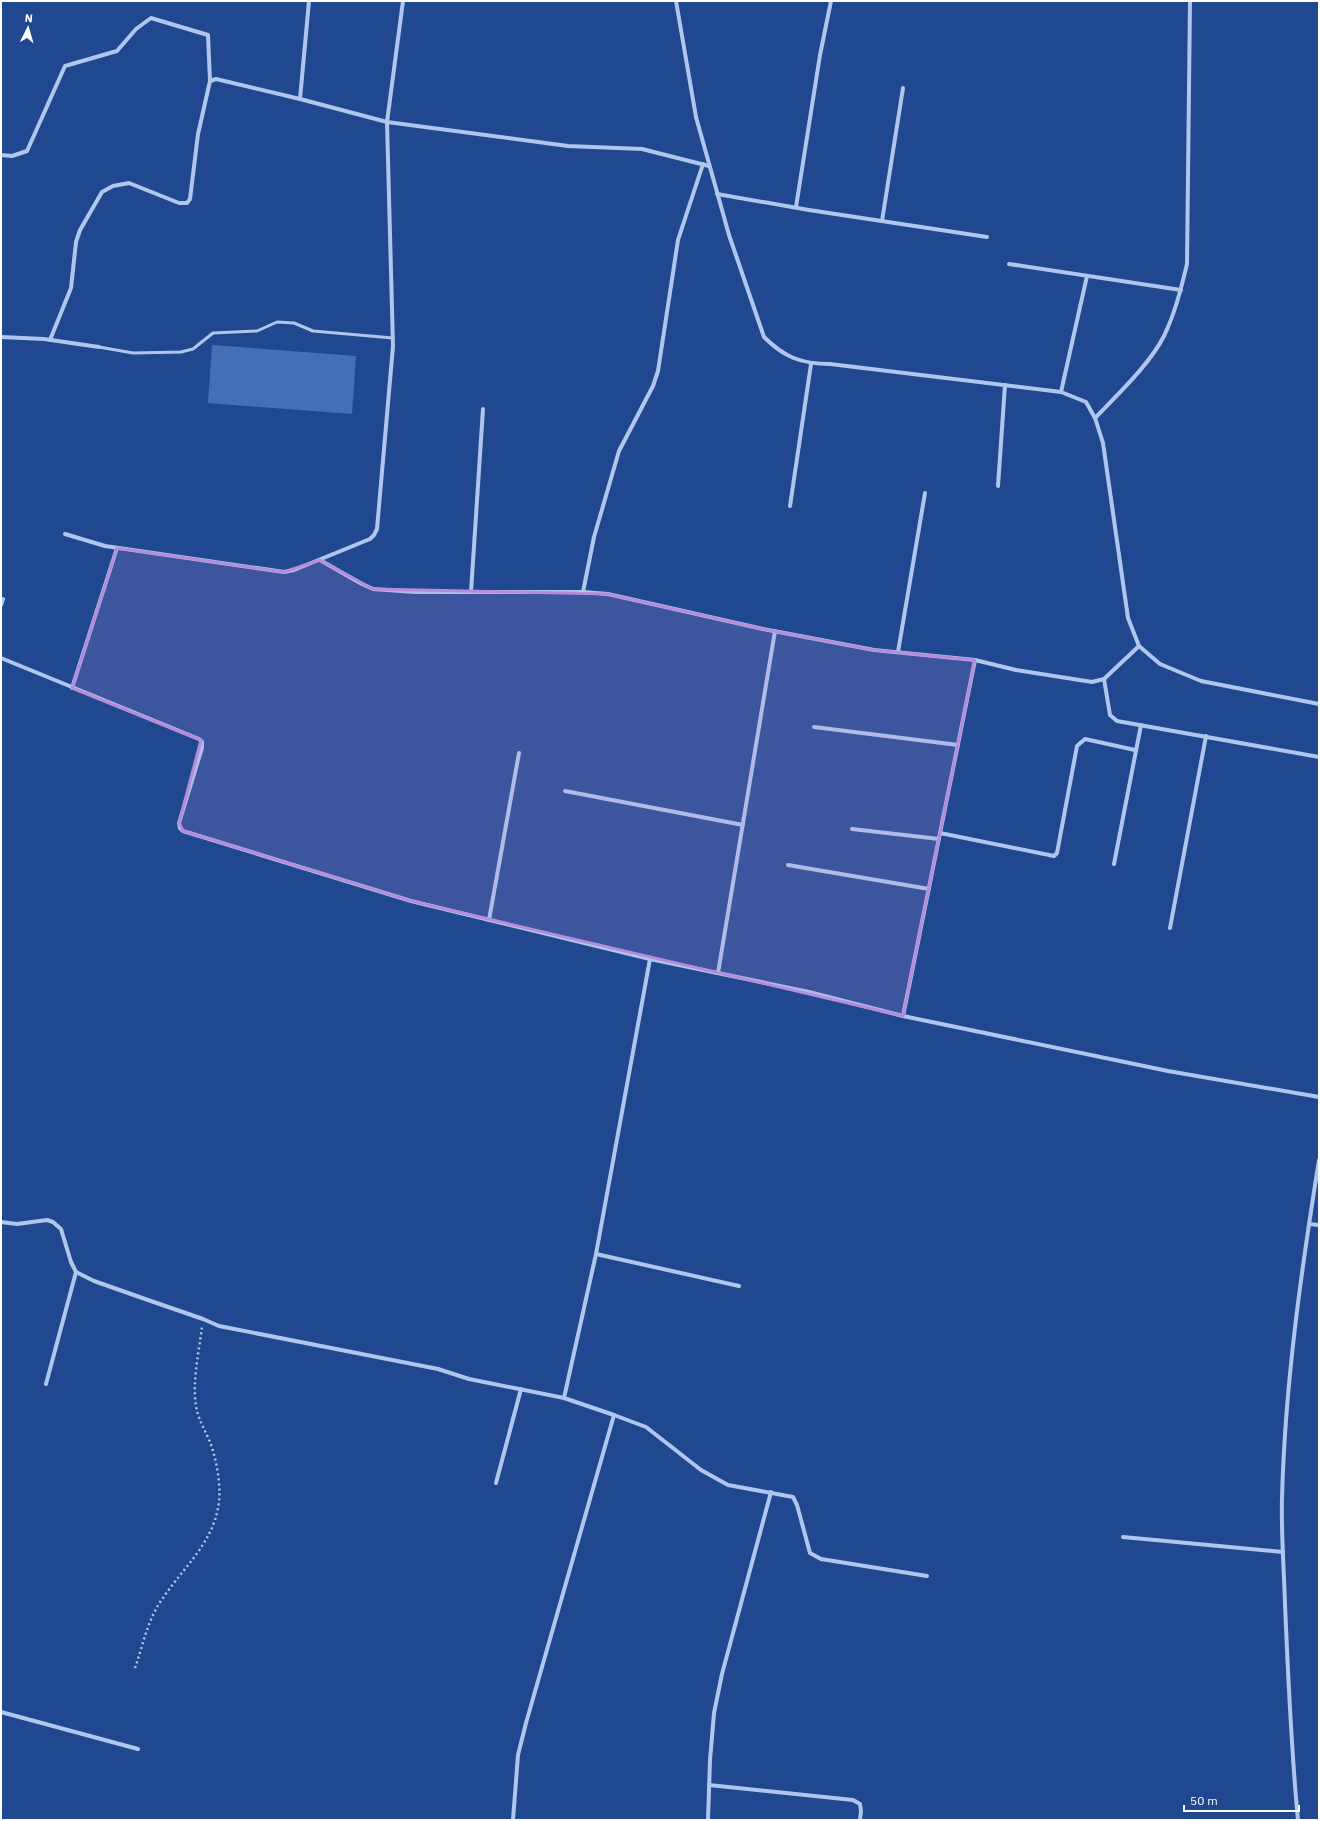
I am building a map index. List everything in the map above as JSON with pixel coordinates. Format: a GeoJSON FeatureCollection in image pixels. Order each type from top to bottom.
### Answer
{"type":"FeatureCollection","features":[{"type":"Feature","properties":{"kind":"street"},"geometry":{"type":"LineString","coordinates":[[300,99],[309,1]]}},
{"type":"Feature","properties":{"kind":"street"},"geometry":{"type":"LineString","coordinates":[[65,534],[92,543],[117,548],[284,572],[294,570],[320,560],[370,539],[374,535],[377,529],[393,338],[387,122],[403,1]]}},
{"type":"Feature","properties":{"kind":"street"},"geometry":{"type":"LineString","coordinates":[[676,1],[696,117],[729,235],[764,337],[786,356],[811,364],[830,364],[1061,392],[1086,402],[1095,418],[1103,443],[1128,618],[1139,646],[1160,664],[1200,682],[1319,704]]}},
{"type":"Feature","properties":{"kind":"street"},"geometry":{"type":"LineString","coordinates":[[796,208],[820,55],[831,1]]}},
{"type":"Feature","properties":{"kind":"street"},"geometry":{"type":"LineString","coordinates":[[1095,418],[1140,370],[1163,338],[1178,302],[1187,264],[1190,1]]}},
{"type":"Feature","properties":{"kind":"street"},"geometry":{"type":"LineString","coordinates":[[1,154],[12,156],[27,152],[65,66],[117,51],[136,29],[151,18],[208,35],[210,80],[198,134],[190,199],[187,203],[179,203],[129,183],[113,186],[102,192],[80,230],[76,242],[71,288],[50,340]]}},
{"type":"Feature","properties":{"kind":"street"},"geometry":{"type":"LineString","coordinates":[[210,80],[216,79],[387,122],[568,146],[642,149],[709,166]]}},
{"type":"Feature","properties":{"kind":"street"},"geometry":{"type":"LineString","coordinates":[[882,221],[903,88]]}},
{"type":"Feature","properties":{"kind":"street"},"geometry":{"type":"LineString","coordinates":[[583,592],[594,537],[620,451],[653,386],[658,371],[678,240],[702,164]]}},
{"type":"Feature","properties":{"kind":"street"},"geometry":{"type":"LineString","coordinates":[[717,194],[796,208],[987,237]]}},
{"type":"Feature","properties":{"kind":"street"},"geometry":{"type":"LineString","coordinates":[[1009,264],[1181,290]]}},
{"type":"Feature","properties":{"kind":"street"},"geometry":{"type":"LineString","coordinates":[[1061,392],[1087,276]]}},
{"type":"Feature","properties":{"kind":"street"},"geometry":{"type":"LineString","coordinates":[[1,337],[50,340],[99,347]]}},
{"type":"Feature","properties":{"kind":"street"},"geometry":{"type":"LineString","coordinates":[[790,506],[811,364]]}},
{"type":"Feature","properties":{"kind":"street"},"geometry":{"type":"LineString","coordinates":[[998,486],[1005,385]]}},
{"type":"Feature","properties":{"kind":"street"},"geometry":{"type":"LineString","coordinates":[[470,592],[483,409]]}},
{"type":"Feature","properties":{"kind":"street"},"geometry":{"type":"LineString","coordinates":[[898,652],[925,493]]}},
{"type":"Feature","properties":{"kind":"street"},"geometry":{"type":"LineString","coordinates":[[72,688],[117,548]]}},
{"type":"Feature","properties":{"kind":"street"},"geometry":{"type":"LineString","coordinates":[[320,560],[373,589],[415,592],[583,592],[608,594],[775,631],[874,650],[975,660],[1016,670],[1092,682],[1104,679],[1139,646]]}},
{"type":"Feature","properties":{"kind":"street"},"geometry":{"type":"LineString","coordinates":[[1,605],[3,599]]}},
{"type":"Feature","properties":{"kind":"street"},"geometry":{"type":"LineString","coordinates":[[718,973],[775,631]]}},
{"type":"Feature","properties":{"kind":"street"},"geometry":{"type":"LineString","coordinates":[[1,658],[198,739],[202,742],[202,748],[179,824],[183,831],[411,901],[650,959],[809,992],[903,1016],[1168,1071],[1319,1097]]}},
{"type":"Feature","properties":{"kind":"street"},"geometry":{"type":"LineString","coordinates":[[903,1016],[975,660]]}},
{"type":"Feature","properties":{"kind":"street"},"geometry":{"type":"LineString","coordinates":[[1104,679],[1110,715],[1117,721],[1206,736],[1319,758]]}},
{"type":"Feature","properties":{"kind":"street"},"geometry":{"type":"LineString","coordinates":[[1114,864],[1141,725]]}},
{"type":"Feature","properties":{"kind":"street"},"geometry":{"type":"LineString","coordinates":[[814,727],[958,745]]}},
{"type":"Feature","properties":{"kind":"street"},"geometry":{"type":"LineString","coordinates":[[1170,928],[1206,736]]}},
{"type":"Feature","properties":{"kind":"street"},"geometry":{"type":"LineString","coordinates":[[940,833],[1054,856],[1057,853],[1079,742],[1085,739],[1135,750]]}},
{"type":"Feature","properties":{"kind":"street"},"geometry":{"type":"LineString","coordinates":[[489,920],[519,753]]}},
{"type":"Feature","properties":{"kind":"street"},"geometry":{"type":"LineString","coordinates":[[565,791],[743,825]]}},
{"type":"Feature","properties":{"kind":"street"},"geometry":{"type":"LineString","coordinates":[[852,828],[939,839]]}},
{"type":"Feature","properties":{"kind":"street"},"geometry":{"type":"LineString","coordinates":[[788,866],[929,889]]}},
{"type":"Feature","properties":{"kind":"street"},"geometry":{"type":"LineString","coordinates":[[564,1398],[596,1254],[650,959]]}},
{"type":"Feature","properties":{"kind":"street"},"geometry":{"type":"LineString","coordinates":[[1298,1820],[1290,1738],[1282,1499],[1286,1418],[1309,1224],[1319,1160]]}},
{"type":"Feature","properties":{"kind":"street"},"geometry":{"type":"LineString","coordinates":[[1,1222],[17,1224],[47,1220],[57,1224],[61,1229],[70,1262],[76,1272],[128,1293],[203,1319],[218,1326],[438,1369],[469,1378],[564,1398],[646,1427],[701,1470],[728,1485],[793,1497],[797,1506],[810,1553],[821,1559],[927,1576]]}},
{"type":"Feature","properties":{"kind":"street"},"geometry":{"type":"LineString","coordinates":[[1309,1224],[1319,1225]]}},
{"type":"Feature","properties":{"kind":"street"},"geometry":{"type":"LineString","coordinates":[[596,1254],[739,1286]]}},
{"type":"Feature","properties":{"kind":"street"},"geometry":{"type":"LineString","coordinates":[[46,1384],[76,1272]]}},
{"type":"Feature","properties":{"kind":"street"},"geometry":{"type":"LineString","coordinates":[[496,1483],[521,1389]]}},
{"type":"Feature","properties":{"kind":"street"},"geometry":{"type":"LineString","coordinates":[[513,1820],[518,1755],[614,1415]]}},
{"type":"Feature","properties":{"kind":"street"},"geometry":{"type":"LineString","coordinates":[[708,1820],[714,1713],[722,1674],[771,1492]]}},
{"type":"Feature","properties":{"kind":"street"},"geometry":{"type":"LineString","coordinates":[[1123,1537],[1284,1552]]}},
{"type":"Feature","properties":{"kind":"street"},"geometry":{"type":"LineString","coordinates":[[1,1712],[138,1749]]}},
{"type":"Feature","properties":{"kind":"street"},"geometry":{"type":"LineString","coordinates":[[709,1785],[853,1800],[860,1804],[862,1811],[860,1820]]}},
{"type":"Feature","properties":{"kind":"lane"},"geometry":{"type":"LineString","coordinates":[[99,347],[134,353],[181,352],[193,349],[213,333],[257,331],[277,322],[294,323],[313,331],[393,338]]}},
{"type":"Feature","properties":{"kind":"path"},"geometry":{"type":"LineString","coordinates":[[135,1668],[148,1626],[162,1598],[202,1548],[212,1529],[218,1507],[217,1466],[210,1442],[200,1422],[196,1405],[196,1384],[203,1319]]}},
{"type":"Feature","properties":{"kind":"highlighted area"},"geometry":{"type":"Polygon","coordinates":[[[117,548],[284,572],[320,560],[373,589],[608,594],[763,629],[874,650],[975,660],[903,1016],[411,901],[183,831],[179,823],[201,740],[72,688],[117,548]]]}},
{"type":"Feature","properties":{"kind":"building"},"geometry":{"type":"Polygon","coordinates":[[[212,345],[356,356],[352,414],[208,403],[212,345]]]}}]}
